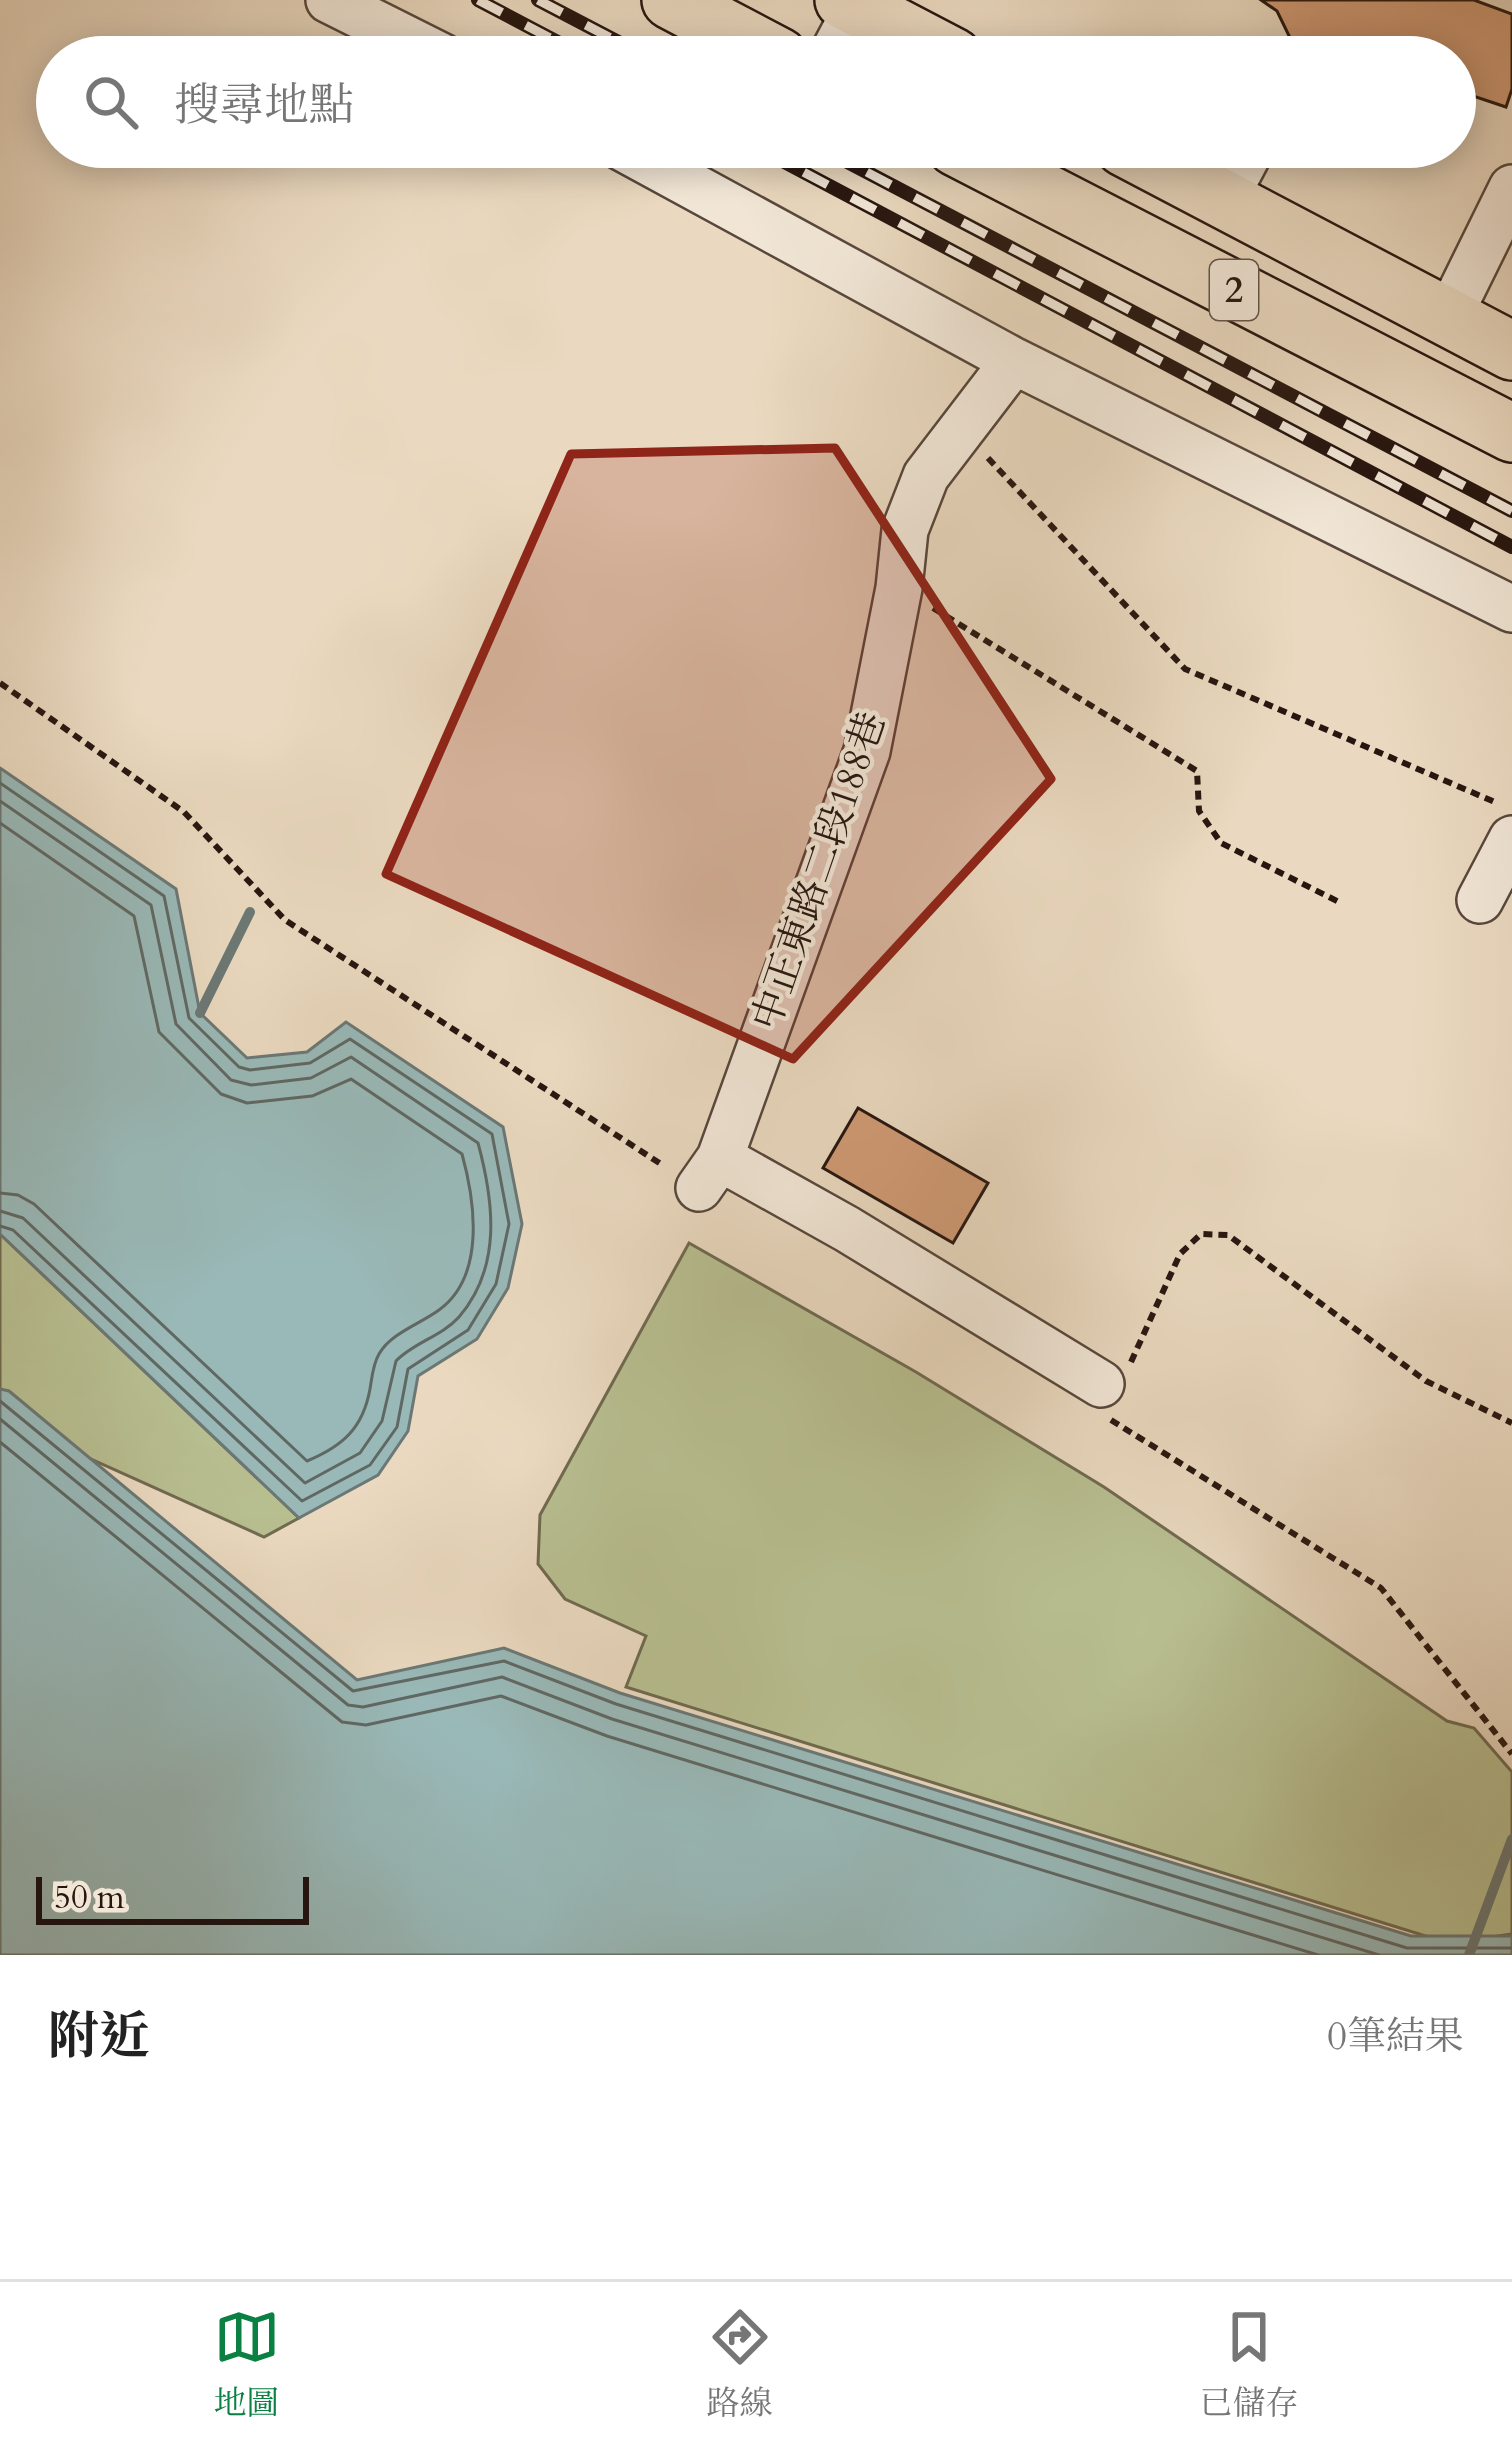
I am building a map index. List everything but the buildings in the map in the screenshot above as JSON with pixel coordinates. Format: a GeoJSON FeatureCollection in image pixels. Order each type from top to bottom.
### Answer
{"type":"FeatureCollection","features":[{"type":"Feature","properties":{"kind":"main road"},"geometry":{"type":"LineString","coordinates":[[671,0],[739,36]]}},
{"type":"Feature","properties":{"kind":"main road"},"geometry":{"type":"LineString","coordinates":[[854,2],[915,36]]}},
{"type":"Feature","properties":{"kind":"main road","name":"2"},"geometry":{"type":"LineString","coordinates":[[997,168],[1512,433]]}},
{"type":"Feature","properties":{"kind":"main road","name":"2"},"geometry":{"type":"LineString","coordinates":[[1164,168],[1512,351]]}},
{"type":"Feature","properties":{"kind":"street"},"geometry":{"type":"LineString","coordinates":[[329,0],[401,36]]}},
{"type":"Feature","properties":{"kind":"street"},"geometry":{"type":"LineString","coordinates":[[840,36],[854,2]]}},
{"type":"Feature","properties":{"kind":"street"},"geometry":{"type":"LineString","coordinates":[[660,168],[1014,361],[1512,609]]}},
{"type":"Feature","properties":{"kind":"street"},"geometry":{"type":"LineString","coordinates":[[1224,200],[1241,168]]}},
{"type":"Feature","properties":{"kind":"street"},"geometry":{"type":"LineString","coordinates":[[1448,318],[1512,188]]}},
{"type":"Feature","properties":{"kind":"street","name":"中正東路二段188巷"},"geometry":{"type":"LineString","coordinates":[[1014,361],[926,476],[905,530],[899,588],[867,751],[710,1173],[847,1229],[1101,1384]]}},
{"type":"Feature","properties":{"kind":"street"},"geometry":{"type":"LineString","coordinates":[[1480,900],[1512,838]]}},
{"type":"Feature","properties":{"kind":"path"},"geometry":{"type":"LineString","coordinates":[[961,429],[1185,669],[1512,810]]}},
{"type":"Feature","properties":{"kind":"path"},"geometry":{"type":"LineString","coordinates":[[899,588],[1196,771],[1199,812],[1221,843],[1339,902]]}},
{"type":"Feature","properties":{"kind":"path"},"geometry":{"type":"LineString","coordinates":[[1101,1384],[1124,1375],[1180,1253],[1201,1234],[1228,1235],[1426,1381],[1512,1423]]}},
{"type":"Feature","properties":{"kind":"path"},"geometry":{"type":"LineString","coordinates":[[1440,1666],[1512,1754]]}},
{"type":"Feature","properties":{"kind":"highlighted area"},"geometry":{"type":"Polygon","coordinates":[[[835,448],[1051,779],[793,1059],[386,874],[571,454],[835,448]]]}},
{"type":"Feature","properties":{"kind":"green space"},"geometry":{"type":"Polygon","coordinates":[[[0,1234],[299,1518],[264,1537],[0,1418],[0,1234]]]}},
{"type":"Feature","properties":{"kind":"green space"},"geometry":{"type":"Polygon","coordinates":[[[689,1243],[916,1372],[1104,1487],[1447,1721],[1474,1728],[1512,1772],[1512,1934],[1448,1943],[626,1687],[646,1636],[565,1599],[538,1564],[540,1515],[689,1243]]]}},
{"type":"Feature","properties":{"kind":"water"},"geometry":{"type":"Polygon","coordinates":[[[0,768],[176,889],[200,1013],[247,1058],[307,1052],[346,1022],[503,1127],[522,1224],[508,1288],[477,1339],[418,1376],[408,1431],[378,1475],[299,1518],[0,1234],[0,768]]]}},
{"type":"Feature","properties":{"kind":"water"},"geometry":{"type":"Polygon","coordinates":[[[0,1389],[9,1391],[357,1680],[504,1648],[620,1693],[1411,1936],[1512,1936],[1512,1955],[0,1955],[0,1389]]]}},
{"type":"Feature","properties":{"kind":"waterway"},"geometry":{"type":"LineString","coordinates":[[200,1013],[250,912]]}},
{"type":"Feature","properties":{"kind":"waterway"},"geometry":{"type":"LineString","coordinates":[[1469,1955],[1512,1839]]}},
{"type":"Feature","properties":{"kind":"railway"},"geometry":{"type":"LineString","coordinates":[[478,0],[546,36]]}},
{"type":"Feature","properties":{"kind":"railway"},"geometry":{"type":"LineString","coordinates":[[538,0],[607,36]]}},
{"type":"Feature","properties":{"kind":"railway"},"geometry":{"type":"LineString","coordinates":[[796,168],[1512,547]]}},
{"type":"Feature","properties":{"kind":"railway"},"geometry":{"type":"LineString","coordinates":[[859,168],[1512,511]]}}]}
